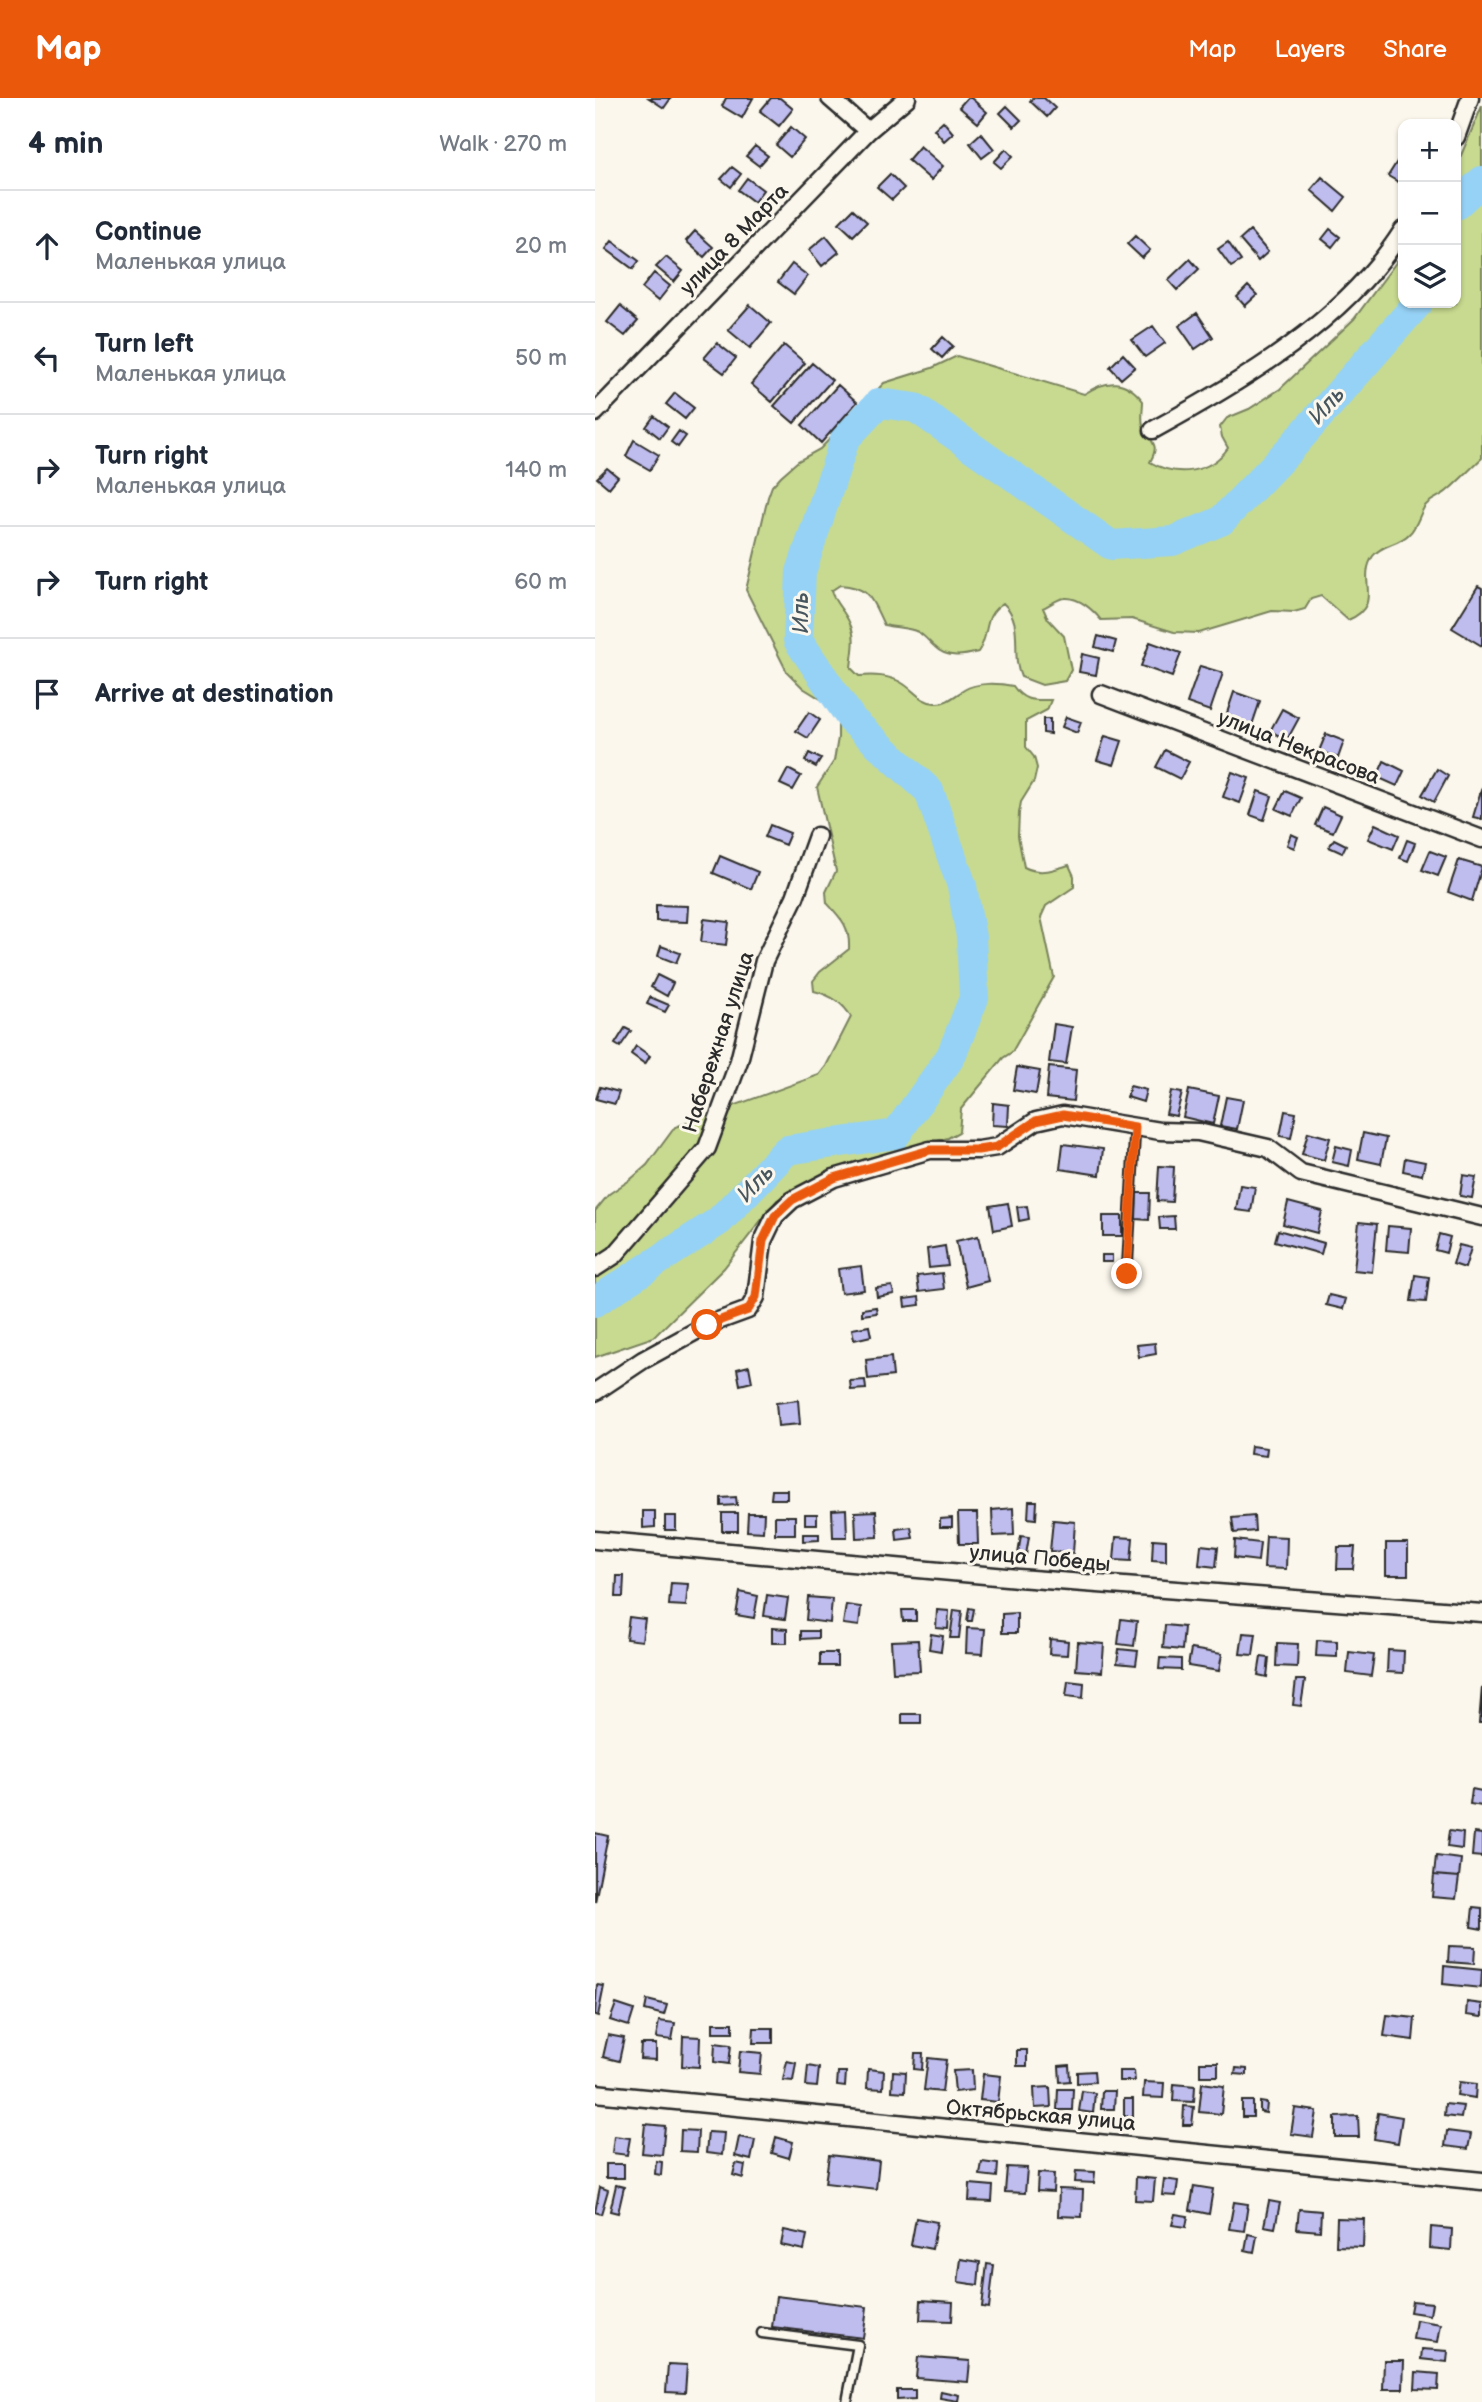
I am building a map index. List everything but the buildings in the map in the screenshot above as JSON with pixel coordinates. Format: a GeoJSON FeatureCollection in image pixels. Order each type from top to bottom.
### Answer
{"type":"FeatureCollection","features":[{"type":"Feature","properties":{"kind":"street"},"geometry":{"type":"LineString","coordinates":[[830,98],[868,131]]}},
{"type":"Feature","properties":{"kind":"street","name":"улица 8 Марта"},"geometry":{"type":"LineString","coordinates":[[595,413],[868,131],[907,98]]}},
{"type":"Feature","properties":{"kind":"street"},"geometry":{"type":"LineString","coordinates":[[1461,123],[1470,98]]}},
{"type":"Feature","properties":{"kind":"street"},"geometry":{"type":"LineString","coordinates":[[1153,430],[1256,371],[1359,286],[1398,238]]}},
{"type":"Feature","properties":{"kind":"street","name":"улица Некрасова"},"geometry":{"type":"LineString","coordinates":[[1101,694],[1482,839]]}},
{"type":"Feature","properties":{"kind":"street","name":"Набережная улица"},"geometry":{"type":"LineString","coordinates":[[595,1268],[615,1255],[707,1148],[739,1061],[764,961],[795,897],[817,836]]}},
{"type":"Feature","properties":{"kind":"street"},"geometry":{"type":"LineString","coordinates":[[595,1392],[643,1360],[707,1325],[748,1310],[756,1297],[763,1241],[775,1216],[792,1200],[834,1178],[930,1150],[978,1150],[997,1147],[1036,1121],[1063,1115],[1160,1131],[1198,1132],[1268,1148],[1301,1172],[1482,1217]]}},
{"type":"Feature","properties":{"kind":"street","name":"улица Победы"},"geometry":{"type":"LineString","coordinates":[[595,1540],[1019,1578],[1482,1613]]}},
{"type":"Feature","properties":{"kind":"street","name":"Октябрьская улица"},"geometry":{"type":"LineString","coordinates":[[595,2093],[1482,2181]]}},
{"type":"Feature","properties":{"kind":"lane"},"geometry":{"type":"LineString","coordinates":[[1127,1274],[1135,1127]]}},
{"type":"Feature","properties":{"kind":"lane"},"geometry":{"type":"LineString","coordinates":[[762,2333],[858,2345],[847,2402]]}},
{"type":"Feature","properties":{"kind":"green space"},"geometry":{"type":"Polygon","coordinates":[[[1482,106],[1482,458],[1447,491],[1425,506],[1409,534],[1373,556],[1367,574],[1368,599],[1359,614],[1348,620],[1321,596],[1311,599],[1305,609],[1294,612],[1272,611],[1199,633],[1174,632],[1132,619],[1101,620],[1080,602],[1062,598],[1043,608],[1048,619],[1064,636],[1071,670],[1065,681],[1042,685],[1021,677],[1014,620],[1003,603],[992,614],[978,652],[956,656],[940,651],[918,632],[884,625],[873,602],[864,592],[840,585],[831,591],[852,629],[851,668],[859,676],[892,678],[921,698],[935,703],[947,701],[969,687],[988,684],[1013,686],[1029,699],[1051,700],[1047,710],[1026,721],[1026,747],[1034,757],[1037,768],[1034,781],[1021,802],[1018,836],[1024,867],[1041,871],[1069,865],[1074,876],[1074,887],[1046,906],[1041,917],[1054,977],[1012,1052],[1003,1058],[961,1109],[959,1132],[948,1138],[866,1159],[777,1200],[724,1268],[654,1337],[595,1357],[595,1211],[609,1194],[647,1165],[675,1127],[819,1075],[851,1017],[835,1000],[814,991],[813,981],[849,949],[844,924],[827,903],[826,892],[836,871],[817,787],[834,761],[838,717],[832,706],[803,688],[787,672],[746,590],[772,486],[798,461],[820,449],[884,383],[932,368],[957,356],[1084,394],[1100,386],[1115,383],[1129,388],[1143,401],[1143,425],[1155,450],[1150,462],[1171,470],[1203,468],[1228,448],[1220,427],[1227,418],[1249,409],[1280,389],[1354,319],[1398,260],[1398,308],[1461,308],[1461,155],[1482,106]]]}},
{"type":"Feature","properties":{"kind":"waterway","name":"Иль"},"geometry":{"type":"LineString","coordinates":[[1461,200],[1482,181]]}},
{"type":"Feature","properties":{"kind":"waterway","name":"Иль"},"geometry":{"type":"LineString","coordinates":[[595,1302],[719,1221],[787,1150],[896,1134],[951,1056],[974,998],[971,937],[962,886],[929,791],[852,720],[798,640],[801,572],[845,439],[879,403],[916,408],[1111,545],[1173,541],[1221,521],[1291,448],[1414,308]]}},
{"type":"Feature","properties":{"kind":"route"},"geometry":{"type":"LineString","coordinates":[[707,1325],[748,1310],[756,1297],[763,1241],[775,1216],[792,1200],[834,1178],[930,1150],[978,1150],[997,1147],[1036,1121],[1063,1115],[1135,1127],[1127,1274]]}}]}
